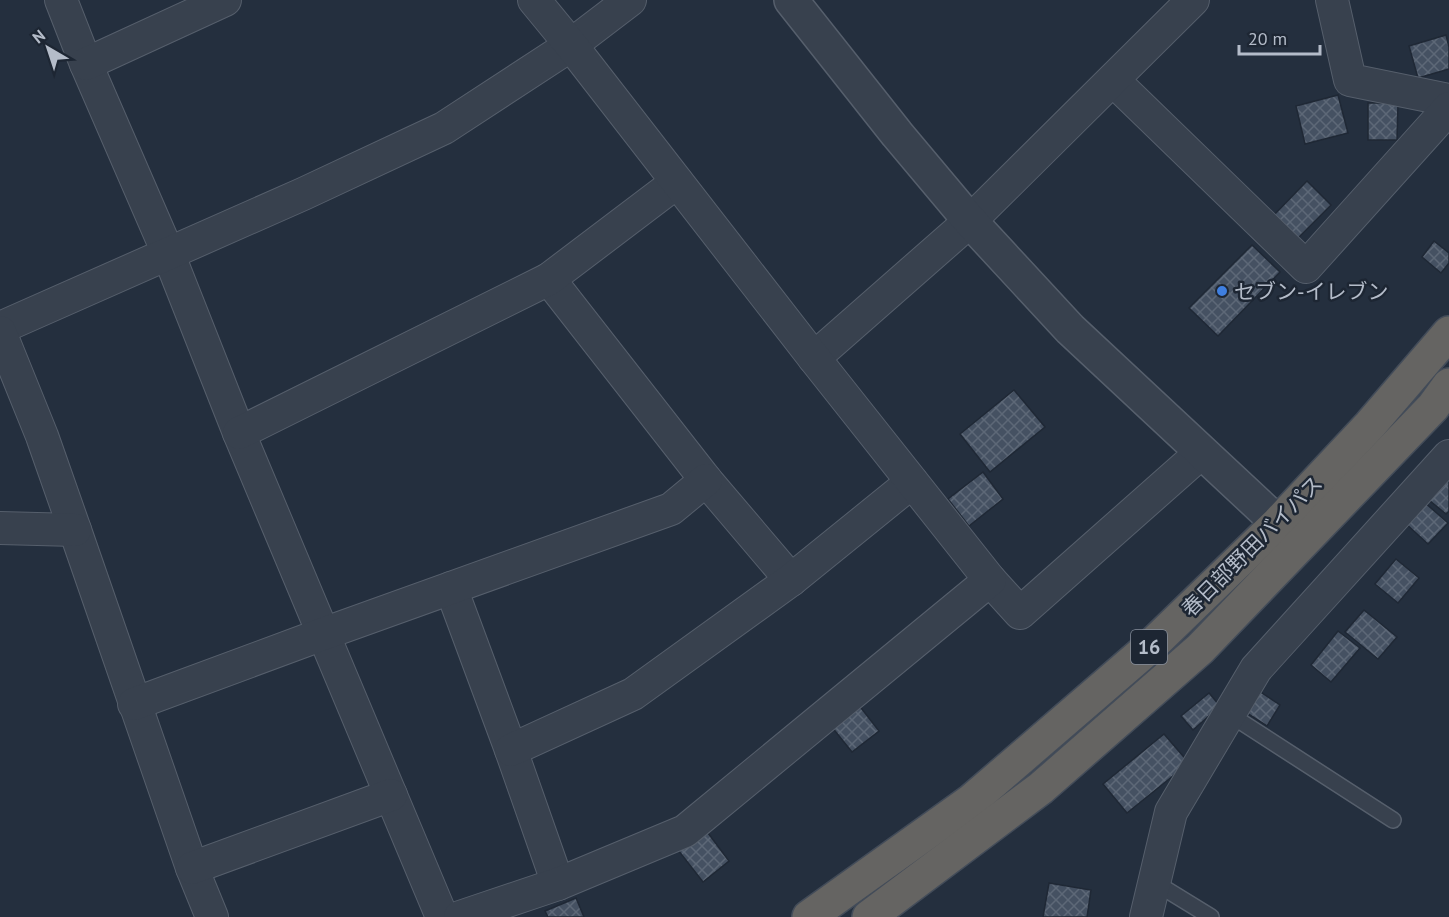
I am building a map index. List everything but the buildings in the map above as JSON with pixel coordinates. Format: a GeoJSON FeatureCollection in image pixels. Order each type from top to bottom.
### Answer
{"type":"FeatureCollection","features":[{"type":"Feature","properties":{"kind":"highway","name":"春日部野田バイパス"},"geometry":{"type":"LineString","coordinates":[[809,917],[971,801],[1152,645],[1278,523],[1370,425],[1449,333]]}},
{"type":"Feature","properties":{"kind":"highway","name":"春日部野田バイパス"},"geometry":{"type":"LineString","coordinates":[[869,917],[1041,788],[1200,649],[1433,406],[1449,386]]}},
{"type":"Feature","properties":{"kind":"street"},"geometry":{"type":"LineString","coordinates":[[61,0],[442,917]]}},
{"type":"Feature","properties":{"kind":"street"},"geometry":{"type":"LineString","coordinates":[[86,64],[225,0]]}},
{"type":"Feature","properties":{"kind":"street"},"geometry":{"type":"LineString","coordinates":[[534,0],[912,482],[990,580],[1020,613],[1202,452]]}},
{"type":"Feature","properties":{"kind":"street"},"geometry":{"type":"LineString","coordinates":[[0,328],[303,194],[444,128],[571,45],[630,0]]}},
{"type":"Feature","properties":{"kind":"street"},"geometry":{"type":"LineString","coordinates":[[791,0],[897,134],[970,221],[1070,329],[1278,523]]}},
{"type":"Feature","properties":{"kind":"street"},"geometry":{"type":"LineString","coordinates":[[814,358],[970,221],[1192,0]]}},
{"type":"Feature","properties":{"kind":"street"},"geometry":{"type":"LineString","coordinates":[[1332,0],[1350,80],[1449,100]]}},
{"type":"Feature","properties":{"kind":"street"},"geometry":{"type":"LineString","coordinates":[[1113,80],[1306,267],[1449,108]]}},
{"type":"Feature","properties":{"kind":"street"},"geometry":{"type":"LineString","coordinates":[[239,433],[549,279],[677,182]]}},
{"type":"Feature","properties":{"kind":"street"},"geometry":{"type":"LineString","coordinates":[[549,279],[706,480],[791,580]]}},
{"type":"Feature","properties":{"kind":"street"},"geometry":{"type":"LineString","coordinates":[[0,332],[42,436],[134,704],[192,868],[212,917]]}},
{"type":"Feature","properties":{"kind":"street"},"geometry":{"type":"LineString","coordinates":[[1146,917],[1171,812],[1256,669],[1449,456]]}},
{"type":"Feature","properties":{"kind":"street"},"geometry":{"type":"LineString","coordinates":[[134,704],[671,509],[706,480]]}},
{"type":"Feature","properties":{"kind":"street"},"geometry":{"type":"LineString","coordinates":[[511,750],[633,694],[791,580],[912,482]]}},
{"type":"Feature","properties":{"kind":"street"},"geometry":{"type":"LineString","coordinates":[[0,528],[75,530]]}},
{"type":"Feature","properties":{"kind":"street"},"geometry":{"type":"LineString","coordinates":[[460,917],[558,884],[685,831],[990,580]]}},
{"type":"Feature","properties":{"kind":"street"},"geometry":{"type":"LineString","coordinates":[[451,588],[558,884]]}},
{"type":"Feature","properties":{"kind":"street"},"geometry":{"type":"LineString","coordinates":[[192,868],[391,795]]}},
{"type":"Feature","properties":{"kind":"lane"},"geometry":{"type":"LineString","coordinates":[[1229,714],[1393,820]]}},
{"type":"Feature","properties":{"kind":"lane"},"geometry":{"type":"LineString","coordinates":[[1154,882],[1211,917]]}},
{"type":"Feature","properties":{"kind":"place","name":"セブン-イレブン"},"geometry":{"type":"Point","coordinates":[1222,291]}}]}
